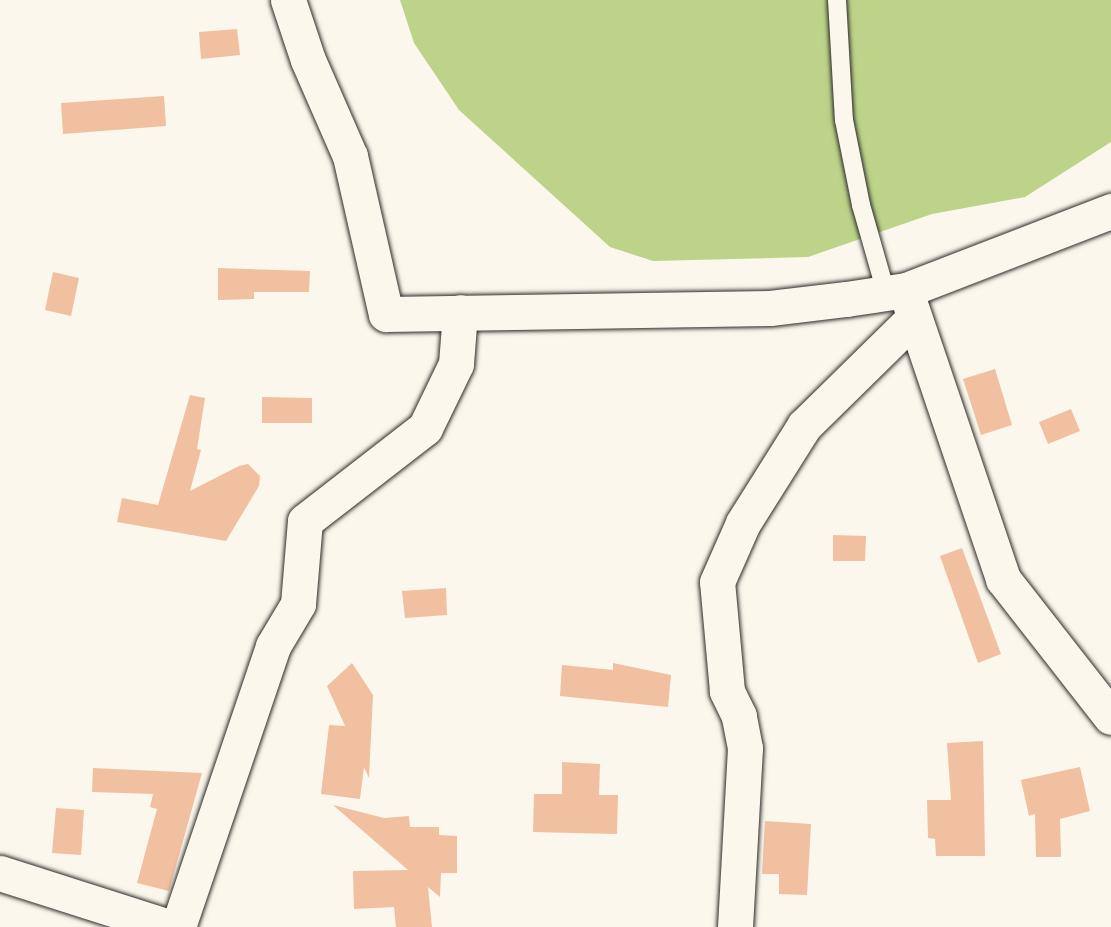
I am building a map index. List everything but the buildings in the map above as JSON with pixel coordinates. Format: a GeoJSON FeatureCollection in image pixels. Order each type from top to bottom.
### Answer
{"type":"FeatureCollection","features":[{"type":"Feature","properties":{"kind":"street"},"geometry":{"type":"LineString","coordinates":[[288,0],[308,60],[350,156],[386,314],[770,308],[902,300],[1111,211]]}},
{"type":"Feature","properties":{"kind":"street"},"geometry":{"type":"LineString","coordinates":[[902,300],[1003,579],[1111,717]]}},
{"type":"Feature","properties":{"kind":"street"},"geometry":{"type":"LineString","coordinates":[[735,927],[745,748],[739,716],[727,691],[718,582],[743,523],[804,426],[902,300]]}},
{"type":"Feature","properties":{"kind":"street"},"geometry":{"type":"LineString","coordinates":[[0,873],[165,926],[273,646],[298,604],[305,521],[425,428],[456,365],[460,312]]}},
{"type":"Feature","properties":{"kind":"lane"},"geometry":{"type":"LineString","coordinates":[[837,0],[844,120],[861,205],[902,300]]}},
{"type":"Feature","properties":{"kind":"green space"},"geometry":{"type":"Polygon","coordinates":[[[400,0],[1111,0],[1111,142],[1025,197],[932,214],[808,257],[653,261],[610,247],[459,110],[414,43],[400,0]]]}}]}
